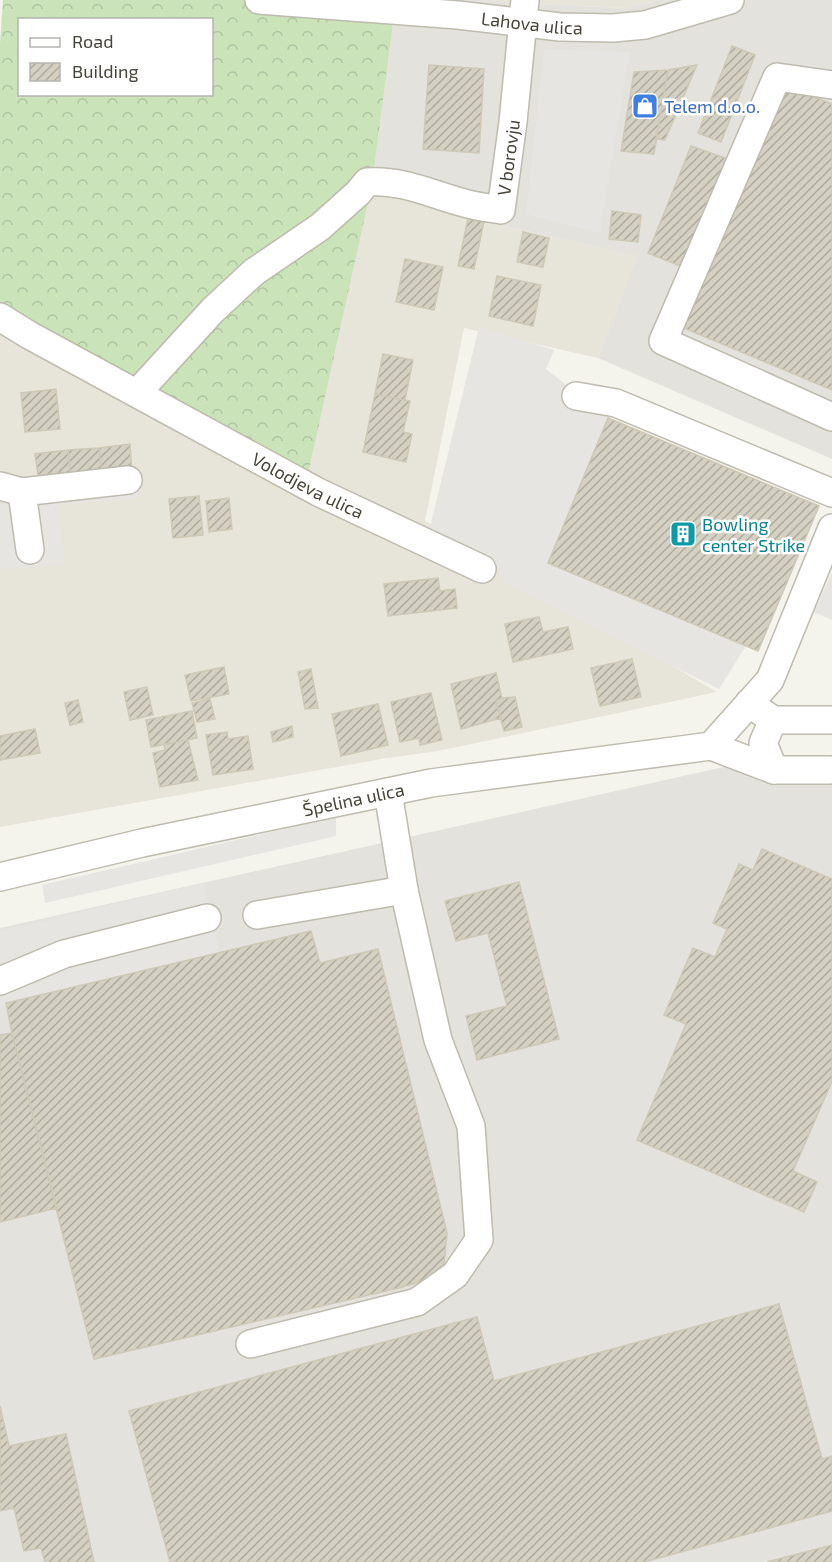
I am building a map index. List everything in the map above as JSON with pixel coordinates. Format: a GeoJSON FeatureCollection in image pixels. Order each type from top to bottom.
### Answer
{"type":"FeatureCollection","features":[{"type":"Feature","properties":{"kind":"street","name":"Lahova ulica"},"geometry":{"type":"LineString","coordinates":[[259,0],[458,15],[523,11],[560,27],[613,28],[645,25],[730,0]]}},
{"type":"Feature","properties":{"kind":"street","name":"V borovju"},"geometry":{"type":"LineString","coordinates":[[137,393],[199,325],[254,272],[320,227],[367,182],[381,181],[399,184],[469,205],[501,210],[513,122],[523,11]]}},
{"type":"Feature","properties":{"kind":"street"},"geometry":{"type":"LineString","coordinates":[[832,85],[777,77],[663,341],[832,417]]}},
{"type":"Feature","properties":{"kind":"street","name":"Volodjeva ulica"},"geometry":{"type":"LineString","coordinates":[[0,316],[29,335],[318,492],[482,569]]}},
{"type":"Feature","properties":{"kind":"street"},"geometry":{"type":"LineString","coordinates":[[576,396],[616,403],[832,493]]}},
{"type":"Feature","properties":{"kind":"street"},"geometry":{"type":"LineString","coordinates":[[30,550],[11,489],[128,480]]}},
{"type":"Feature","properties":{"kind":"street"},"geometry":{"type":"LineString","coordinates":[[830,770],[774,770],[711,746],[770,680],[832,528]]}},
{"type":"Feature","properties":{"kind":"street"},"geometry":{"type":"LineString","coordinates":[[749,703],[773,720],[832,720]]}},
{"type":"Feature","properties":{"kind":"street"},"geometry":{"type":"LineString","coordinates":[[773,720],[763,743],[774,770]]}},
{"type":"Feature","properties":{"kind":"street","name":"Špelina ulica"},"geometry":{"type":"LineString","coordinates":[[0,878],[142,843],[431,783],[711,746]]}},
{"type":"Feature","properties":{"kind":"street"},"geometry":{"type":"LineString","coordinates":[[250,1344],[417,1302],[455,1275],[478,1240],[471,1126],[438,1040],[404,890],[388,792]]}},
{"type":"Feature","properties":{"kind":"street"},"geometry":{"type":"LineString","coordinates":[[257,915],[404,890]]}},
{"type":"Feature","properties":{"kind":"street"},"geometry":{"type":"LineString","coordinates":[[0,981],[64,954],[207,918]]}},
{"type":"Feature","properties":{"kind":"shaded area"},"geometry":{"type":"Polygon","coordinates":[[[396,0],[492,0],[510,3],[626,8],[661,0],[832,0],[832,459],[598,358],[638,256],[509,227],[372,185],[396,0]]]}},
{"type":"Feature","properties":{"kind":"shaded area"},"geometry":{"type":"Polygon","coordinates":[[[492,0],[661,0],[626,8],[510,3],[492,0]]]}},
{"type":"Feature","properties":{"kind":"shaded area"},"geometry":{"type":"Polygon","coordinates":[[[544,49],[630,52],[600,233],[526,214],[544,49]]]}},
{"type":"Feature","properties":{"kind":"shaded area"},"geometry":{"type":"Polygon","coordinates":[[[372,185],[509,227],[639,256],[598,358],[464,328],[425,521],[717,692],[438,751],[387,758],[0,827],[0,308],[309,470],[372,185]]]}},
{"type":"Feature","properties":{"kind":"shaded area"},"geometry":{"type":"Polygon","coordinates":[[[479,327],[554,350],[546,369],[608,418],[548,563],[746,646],[719,689],[507,584],[499,568],[428,535],[479,327]]]}},
{"type":"Feature","properties":{"kind":"shaded area"},"geometry":{"type":"Polygon","coordinates":[[[136,485],[137,497],[59,505],[64,565],[0,569],[0,494],[136,485]]]}},
{"type":"Feature","properties":{"kind":"shaded area"},"geometry":{"type":"Polygon","coordinates":[[[832,572],[832,620],[814,612],[832,572]]]}},
{"type":"Feature","properties":{"kind":"shaded area"},"geometry":{"type":"Polygon","coordinates":[[[832,755],[832,1562],[0,1562],[0,928],[737,764],[832,755]]]}},
{"type":"Feature","properties":{"kind":"shaded area"},"geometry":{"type":"Polygon","coordinates":[[[336,817],[336,836],[45,903],[42,885],[336,817]]]}},
{"type":"Feature","properties":{"kind":"shaded area"},"geometry":{"type":"Polygon","coordinates":[[[203,883],[220,953],[7,1003],[0,1011],[0,931],[203,883]]]}},
{"type":"Feature","properties":{"kind":"green space"},"geometry":{"type":"Polygon","coordinates":[[[3,0],[396,0],[372,185],[309,470],[0,308],[0,44],[3,0]]]}},
{"type":"Feature","properties":{"kind":"building"},"geometry":{"type":"Polygon","coordinates":[[[732,46],[755,55],[721,142],[698,133],[732,46]]]}},
{"type":"Feature","properties":{"kind":"building"},"geometry":{"type":"Polygon","coordinates":[[[429,65],[484,69],[479,153],[423,149],[429,65]]]}},
{"type":"Feature","properties":{"kind":"building"},"geometry":{"type":"Polygon","coordinates":[[[697,65],[665,140],[656,139],[668,70],[697,65]]]}},
{"type":"Feature","properties":{"kind":"building","name":"Telem d.o.o."},"geometry":{"type":"Polygon","coordinates":[[[668,70],[654,154],[621,151],[634,72],[668,70]]]}},
{"type":"Feature","properties":{"kind":"building"},"geometry":{"type":"Polygon","coordinates":[[[785,85],[832,104],[832,390],[684,328],[785,85]]]}},
{"type":"Feature","properties":{"kind":"building"},"geometry":{"type":"Polygon","coordinates":[[[691,146],[728,159],[680,266],[648,253],[691,146]]]}},
{"type":"Feature","properties":{"kind":"building"},"geometry":{"type":"Polygon","coordinates":[[[612,211],[641,215],[638,242],[609,239],[612,211]]]}},
{"type":"Feature","properties":{"kind":"building"},"geometry":{"type":"Polygon","coordinates":[[[468,218],[484,221],[474,269],[458,266],[468,218]]]}},
{"type":"Feature","properties":{"kind":"building"},"geometry":{"type":"Polygon","coordinates":[[[523,232],[549,238],[543,267],[517,262],[523,232]]]}},
{"type":"Feature","properties":{"kind":"building"},"geometry":{"type":"Polygon","coordinates":[[[405,259],[443,267],[434,310],[396,302],[405,259]]]}},
{"type":"Feature","properties":{"kind":"building"},"geometry":{"type":"Polygon","coordinates":[[[497,276],[541,285],[533,326],[489,316],[497,276]]]}},
{"type":"Feature","properties":{"kind":"building"},"geometry":{"type":"Polygon","coordinates":[[[383,354],[413,360],[405,400],[375,394],[383,354]]]}},
{"type":"Feature","properties":{"kind":"building"},"geometry":{"type":"Polygon","coordinates":[[[56,389],[60,429],[25,432],[21,393],[56,389]]]}},
{"type":"Feature","properties":{"kind":"building"},"geometry":{"type":"Polygon","coordinates":[[[375,394],[410,401],[403,432],[412,434],[406,462],[363,452],[375,394]]]}},
{"type":"Feature","properties":{"kind":"building","name":"Bowling center Strike"},"geometry":{"type":"Polygon","coordinates":[[[608,418],[819,506],[758,651],[548,563],[608,418]]]}},
{"type":"Feature","properties":{"kind":"building"},"geometry":{"type":"Polygon","coordinates":[[[130,444],[132,473],[102,476],[99,448],[130,444]]]}},
{"type":"Feature","properties":{"kind":"building"},"geometry":{"type":"Polygon","coordinates":[[[99,448],[102,476],[71,479],[68,450],[99,448]]]}},
{"type":"Feature","properties":{"kind":"building"},"geometry":{"type":"Polygon","coordinates":[[[68,450],[71,479],[39,482],[35,454],[68,450]]]}},
{"type":"Feature","properties":{"kind":"building"},"geometry":{"type":"Polygon","coordinates":[[[199,496],[203,535],[173,538],[169,499],[199,496]]]}},
{"type":"Feature","properties":{"kind":"building"},"geometry":{"type":"Polygon","coordinates":[[[229,498],[232,529],[209,532],[206,501],[229,498]]]}},
{"type":"Feature","properties":{"kind":"building"},"geometry":{"type":"Polygon","coordinates":[[[438,578],[440,591],[455,589],[457,608],[388,616],[384,584],[438,578]]]}},
{"type":"Feature","properties":{"kind":"building"},"geometry":{"type":"Polygon","coordinates":[[[539,617],[543,632],[568,627],[573,649],[513,662],[505,624],[539,617]]]}},
{"type":"Feature","properties":{"kind":"building"},"geometry":{"type":"Polygon","coordinates":[[[632,659],[641,697],[600,706],[591,668],[632,659]]]}},
{"type":"Feature","properties":{"kind":"building"},"geometry":{"type":"Polygon","coordinates":[[[224,667],[229,694],[191,701],[185,675],[224,667]]]}},
{"type":"Feature","properties":{"kind":"building"},"geometry":{"type":"Polygon","coordinates":[[[311,669],[318,708],[305,709],[298,672],[311,669]]]}},
{"type":"Feature","properties":{"kind":"building"},"geometry":{"type":"Polygon","coordinates":[[[496,673],[502,698],[496,701],[501,718],[461,729],[451,684],[496,673]]]}},
{"type":"Feature","properties":{"kind":"building"},"geometry":{"type":"Polygon","coordinates":[[[147,687],[153,715],[130,720],[124,692],[147,687]]]}},
{"type":"Feature","properties":{"kind":"building"},"geometry":{"type":"Polygon","coordinates":[[[431,693],[442,740],[420,745],[419,738],[400,742],[391,702],[431,693]]]}},
{"type":"Feature","properties":{"kind":"building"},"geometry":{"type":"Polygon","coordinates":[[[515,697],[522,727],[504,731],[496,701],[515,697]]]}},
{"type":"Feature","properties":{"kind":"building"},"geometry":{"type":"Polygon","coordinates":[[[210,699],[215,719],[197,722],[192,703],[210,699]]]}},
{"type":"Feature","properties":{"kind":"building"},"geometry":{"type":"Polygon","coordinates":[[[78,700],[83,722],[70,725],[65,703],[78,700]]]}},
{"type":"Feature","properties":{"kind":"building"},"geometry":{"type":"Polygon","coordinates":[[[378,704],[388,745],[341,756],[332,714],[378,704]]]}},
{"type":"Feature","properties":{"kind":"building"},"geometry":{"type":"Polygon","coordinates":[[[192,711],[197,738],[151,747],[146,720],[192,711]]]}},
{"type":"Feature","properties":{"kind":"building"},"geometry":{"type":"Polygon","coordinates":[[[292,726],[293,737],[273,742],[271,732],[292,726]]]}},
{"type":"Feature","properties":{"kind":"building"},"geometry":{"type":"Polygon","coordinates":[[[35,729],[40,753],[0,760],[0,736],[35,729]]]}},
{"type":"Feature","properties":{"kind":"building"},"geometry":{"type":"Polygon","coordinates":[[[227,732],[228,739],[248,736],[253,769],[213,775],[206,735],[227,732]]]}},
{"type":"Feature","properties":{"kind":"building"},"geometry":{"type":"Polygon","coordinates":[[[188,740],[198,780],[160,787],[153,753],[165,750],[164,744],[188,740]]]}},
{"type":"Feature","properties":{"kind":"building"},"geometry":{"type":"Polygon","coordinates":[[[762,849],[832,879],[832,1081],[793,1171],[817,1182],[804,1212],[637,1140],[686,1024],[664,1015],[693,948],[715,957],[727,929],[713,923],[739,864],[753,870],[762,849]]]}},
{"type":"Feature","properties":{"kind":"building"},"geometry":{"type":"Polygon","coordinates":[[[519,882],[559,1039],[477,1060],[466,1016],[507,1006],[488,933],[456,941],[445,901],[519,882]]]}},
{"type":"Feature","properties":{"kind":"building"},"geometry":{"type":"Polygon","coordinates":[[[311,931],[320,963],[378,949],[447,1233],[444,1264],[426,1280],[399,1288],[94,1359],[6,1003],[311,931]]]}},
{"type":"Feature","properties":{"kind":"building"},"geometry":{"type":"Polygon","coordinates":[[[12,1033],[57,1208],[0,1222],[0,1035],[12,1033]]]}},
{"type":"Feature","properties":{"kind":"building"},"geometry":{"type":"Polygon","coordinates":[[[779,1304],[822,1459],[832,1456],[832,1511],[644,1562],[170,1562],[129,1411],[477,1317],[494,1381],[779,1304]]]}},
{"type":"Feature","properties":{"kind":"building"},"geometry":{"type":"Polygon","coordinates":[[[0,1406],[9,1446],[66,1434],[94,1562],[45,1562],[41,1548],[24,1551],[14,1508],[0,1511],[0,1406]]]}},
{"type":"Feature","properties":{"kind":"building"},"geometry":{"type":"Polygon","coordinates":[[[832,1545],[832,1562],[767,1562],[832,1545]]]}},
{"type":"Feature","properties":{"kind":"place","name":"Telem d.o.o."},"geometry":{"type":"Point","coordinates":[645,106]}},
{"type":"Feature","properties":{"kind":"place","name":"Bowling center Strike"},"geometry":{"type":"Point","coordinates":[683,534]}}]}
